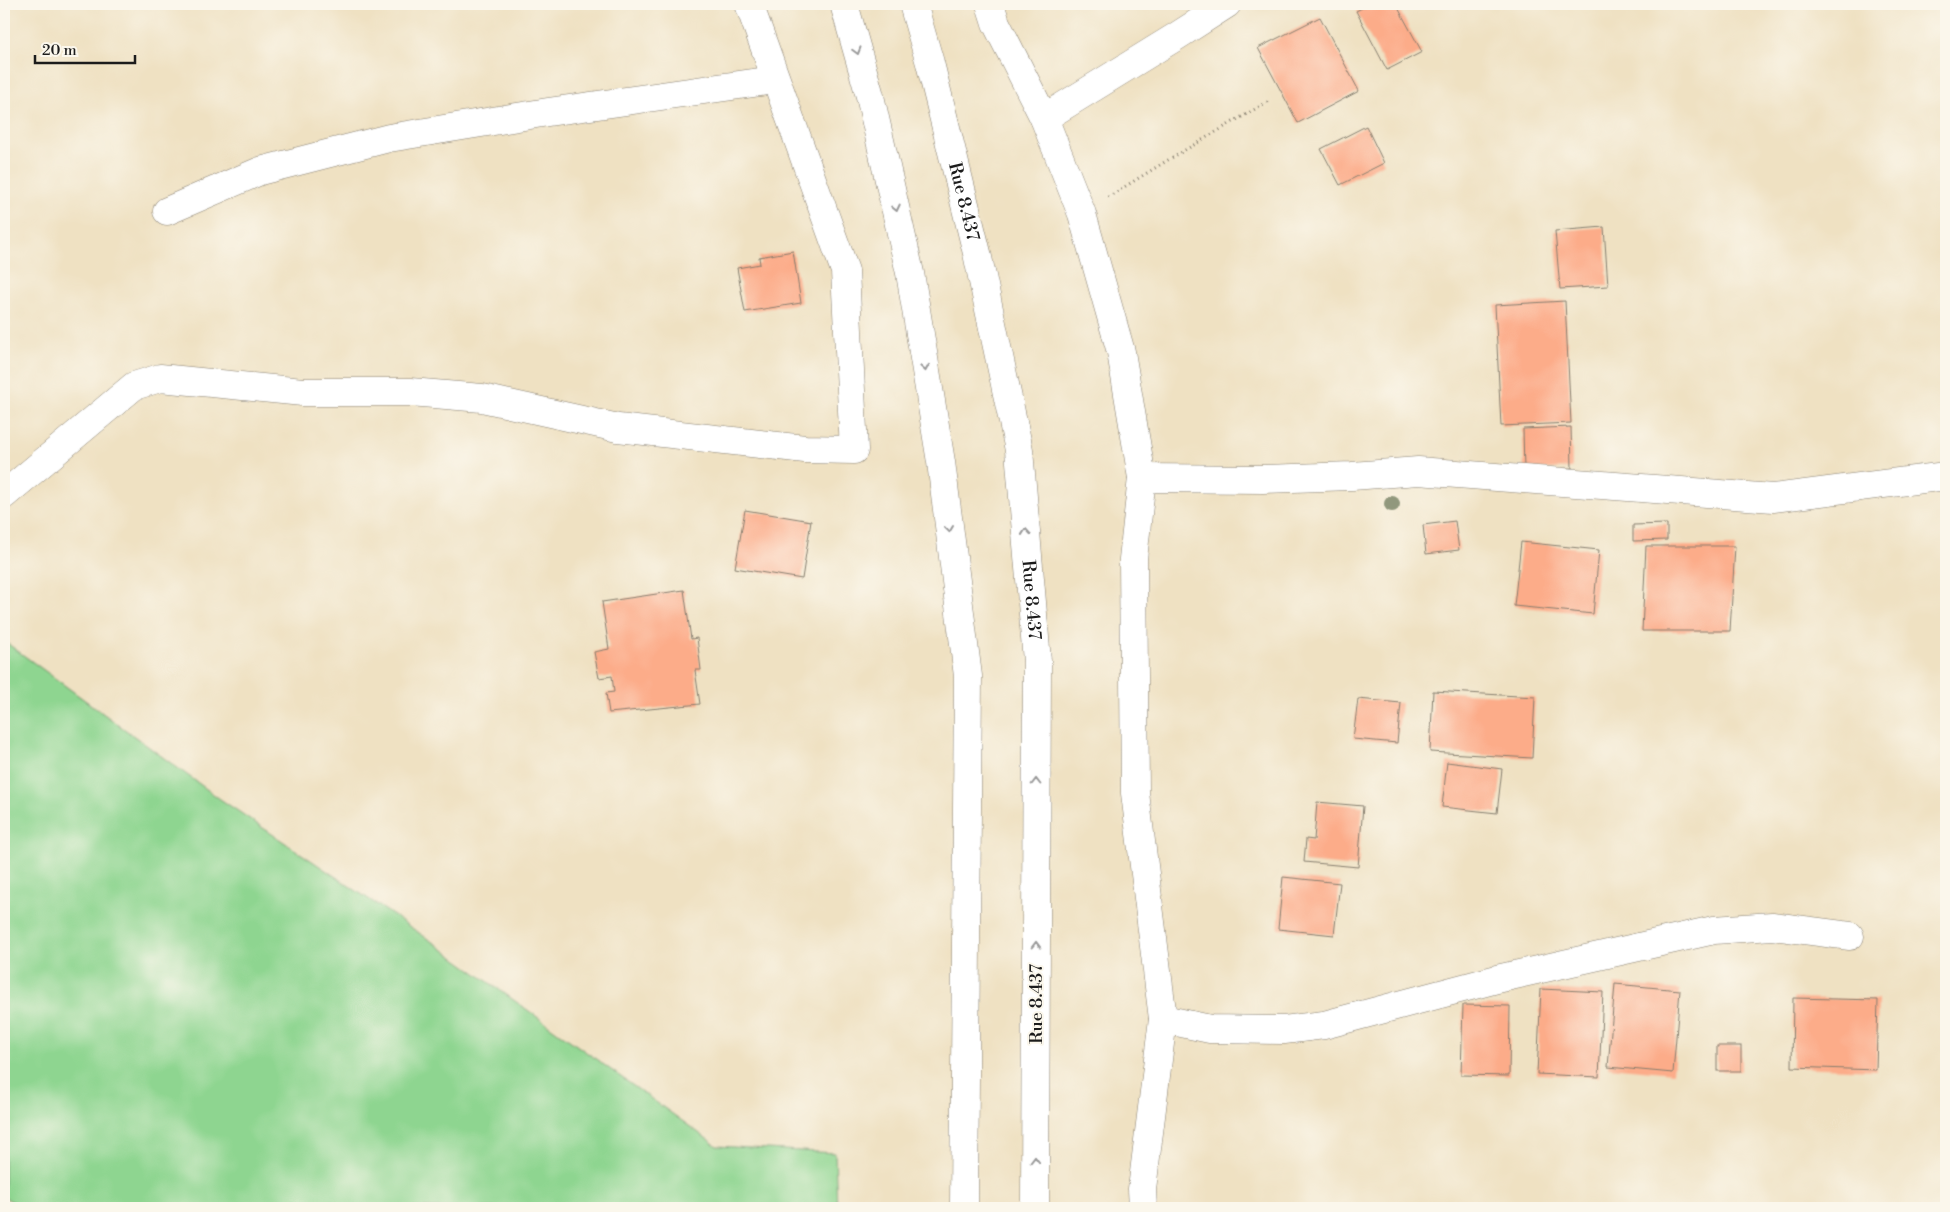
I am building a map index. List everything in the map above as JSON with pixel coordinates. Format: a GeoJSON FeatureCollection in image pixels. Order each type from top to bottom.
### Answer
{"type":"FeatureCollection","features":[{"type":"Feature","properties":{"kind":"street"},"geometry":{"type":"LineString","coordinates":[[4,495],[134,386],[160,378],[303,392],[410,392],[482,398],[618,428],[805,449],[854,450],[845,272],[749,4]]}},
{"type":"Feature","properties":{"kind":"street"},"geometry":{"type":"LineString","coordinates":[[844,4],[870,96],[910,273],[941,462],[968,676],[964,1208]]}},
{"type":"Feature","properties":{"kind":"street","name":"Rue 8.437"},"geometry":{"type":"LineString","coordinates":[[913,4],[930,63],[977,253],[1019,450],[1037,661],[1035,1208]]}},
{"type":"Feature","properties":{"kind":"street"},"geometry":{"type":"LineString","coordinates":[[990,4],[996,23],[1044,118],[1082,214],[1121,352],[1142,478],[1133,559],[1135,793],[1163,1020],[1142,1190],[1143,1208]]}},
{"type":"Feature","properties":{"kind":"street"},"geometry":{"type":"LineString","coordinates":[[1044,118],[1169,42],[1227,4]]}},
{"type":"Feature","properties":{"kind":"street"},"geometry":{"type":"LineString","coordinates":[[167,211],[260,171],[389,138],[548,112],[775,80]]}},
{"type":"Feature","properties":{"kind":"street"},"geometry":{"type":"LineString","coordinates":[[1142,478],[1263,479],[1352,476],[1418,471],[1773,498],[1946,476]]}},
{"type":"Feature","properties":{"kind":"street"},"geometry":{"type":"LineString","coordinates":[[1163,1020],[1210,1029],[1284,1030],[1324,1025],[1497,979],[1714,930],[1772,926],[1850,936]]}},
{"type":"Feature","properties":{"kind":"path"},"geometry":{"type":"LineString","coordinates":[[1082,214],[1168,160],[1269,101]]}},
{"type":"Feature","properties":{"kind":"green space"},"geometry":{"type":"Polygon","coordinates":[[[4,641],[220,799],[437,945],[717,1146],[835,1153],[837,1208],[24,1208],[4,1197],[4,641]]]}},
{"type":"Feature","properties":{"kind":"building"},"geometry":{"type":"Polygon","coordinates":[[[1370,4],[1396,4],[1422,52],[1387,70],[1356,11],[1370,4]]]}},
{"type":"Feature","properties":{"kind":"building"},"geometry":{"type":"Polygon","coordinates":[[[1320,17],[1359,91],[1298,123],[1258,48],[1320,17]]]}},
{"type":"Feature","properties":{"kind":"building"},"geometry":{"type":"Polygon","coordinates":[[[1366,126],[1384,163],[1340,185],[1321,149],[1366,126]]]}},
{"type":"Feature","properties":{"kind":"building"},"geometry":{"type":"Polygon","coordinates":[[[1604,227],[1608,286],[1560,289],[1555,231],[1604,227]]]}},
{"type":"Feature","properties":{"kind":"building"},"geometry":{"type":"Polygon","coordinates":[[[793,251],[801,303],[745,312],[737,268],[760,264],[759,257],[793,251]]]}},
{"type":"Feature","properties":{"kind":"building"},"geometry":{"type":"Polygon","coordinates":[[[1565,301],[1571,423],[1501,426],[1495,305],[1565,301]]]}},
{"type":"Feature","properties":{"kind":"building"},"geometry":{"type":"Polygon","coordinates":[[[1571,427],[1572,468],[1524,470],[1523,429],[1571,427]]]}},
{"type":"Feature","properties":{"kind":"building"},"geometry":{"type":"Polygon","coordinates":[[[745,510],[811,521],[802,579],[735,568],[745,510]]]}},
{"type":"Feature","properties":{"kind":"building"},"geometry":{"type":"Polygon","coordinates":[[[1455,521],[1459,550],[1426,554],[1423,525],[1455,521]]]}},
{"type":"Feature","properties":{"kind":"building"},"geometry":{"type":"Polygon","coordinates":[[[1667,524],[1667,540],[1633,541],[1633,525],[1667,524]]]}},
{"type":"Feature","properties":{"kind":"building"},"geometry":{"type":"Polygon","coordinates":[[[1521,542],[1599,550],[1593,614],[1514,606],[1521,542]]]}},
{"type":"Feature","properties":{"kind":"building"},"geometry":{"type":"Polygon","coordinates":[[[1646,546],[1735,546],[1730,631],[1642,631],[1646,546]]]}},
{"type":"Feature","properties":{"kind":"building"},"geometry":{"type":"Polygon","coordinates":[[[684,590],[691,639],[697,638],[701,670],[695,670],[700,704],[609,713],[606,693],[614,692],[612,676],[599,678],[594,652],[609,649],[602,602],[684,590]]]}},
{"type":"Feature","properties":{"kind":"building"},"geometry":{"type":"Polygon","coordinates":[[[1433,691],[1535,697],[1532,758],[1430,752],[1433,691]]]}},
{"type":"Feature","properties":{"kind":"building"},"geometry":{"type":"Polygon","coordinates":[[[1358,699],[1401,703],[1397,743],[1353,739],[1358,699]]]}},
{"type":"Feature","properties":{"kind":"building"},"geometry":{"type":"Polygon","coordinates":[[[1447,762],[1502,769],[1497,813],[1442,807],[1447,762]]]}},
{"type":"Feature","properties":{"kind":"building"},"geometry":{"type":"Polygon","coordinates":[[[1317,802],[1363,806],[1358,867],[1304,862],[1306,839],[1314,840],[1317,802]]]}},
{"type":"Feature","properties":{"kind":"building"},"geometry":{"type":"Polygon","coordinates":[[[1283,877],[1340,883],[1334,935],[1278,929],[1283,877]]]}},
{"type":"Feature","properties":{"kind":"building"},"geometry":{"type":"Polygon","coordinates":[[[1615,984],[1680,990],[1673,1073],[1608,1067],[1615,984]]]}},
{"type":"Feature","properties":{"kind":"building"},"geometry":{"type":"Polygon","coordinates":[[[1541,989],[1603,992],[1599,1077],[1537,1074],[1541,989]]]}},
{"type":"Feature","properties":{"kind":"building"},"geometry":{"type":"Polygon","coordinates":[[[1793,998],[1878,1000],[1876,1070],[1792,1067],[1793,998]]]}},
{"type":"Feature","properties":{"kind":"building"},"geometry":{"type":"Polygon","coordinates":[[[1463,1005],[1510,1006],[1509,1076],[1461,1075],[1463,1005]]]}},
{"type":"Feature","properties":{"kind":"building"},"geometry":{"type":"Polygon","coordinates":[[[1717,1046],[1741,1046],[1741,1071],[1717,1071],[1717,1046]]]}}]}
